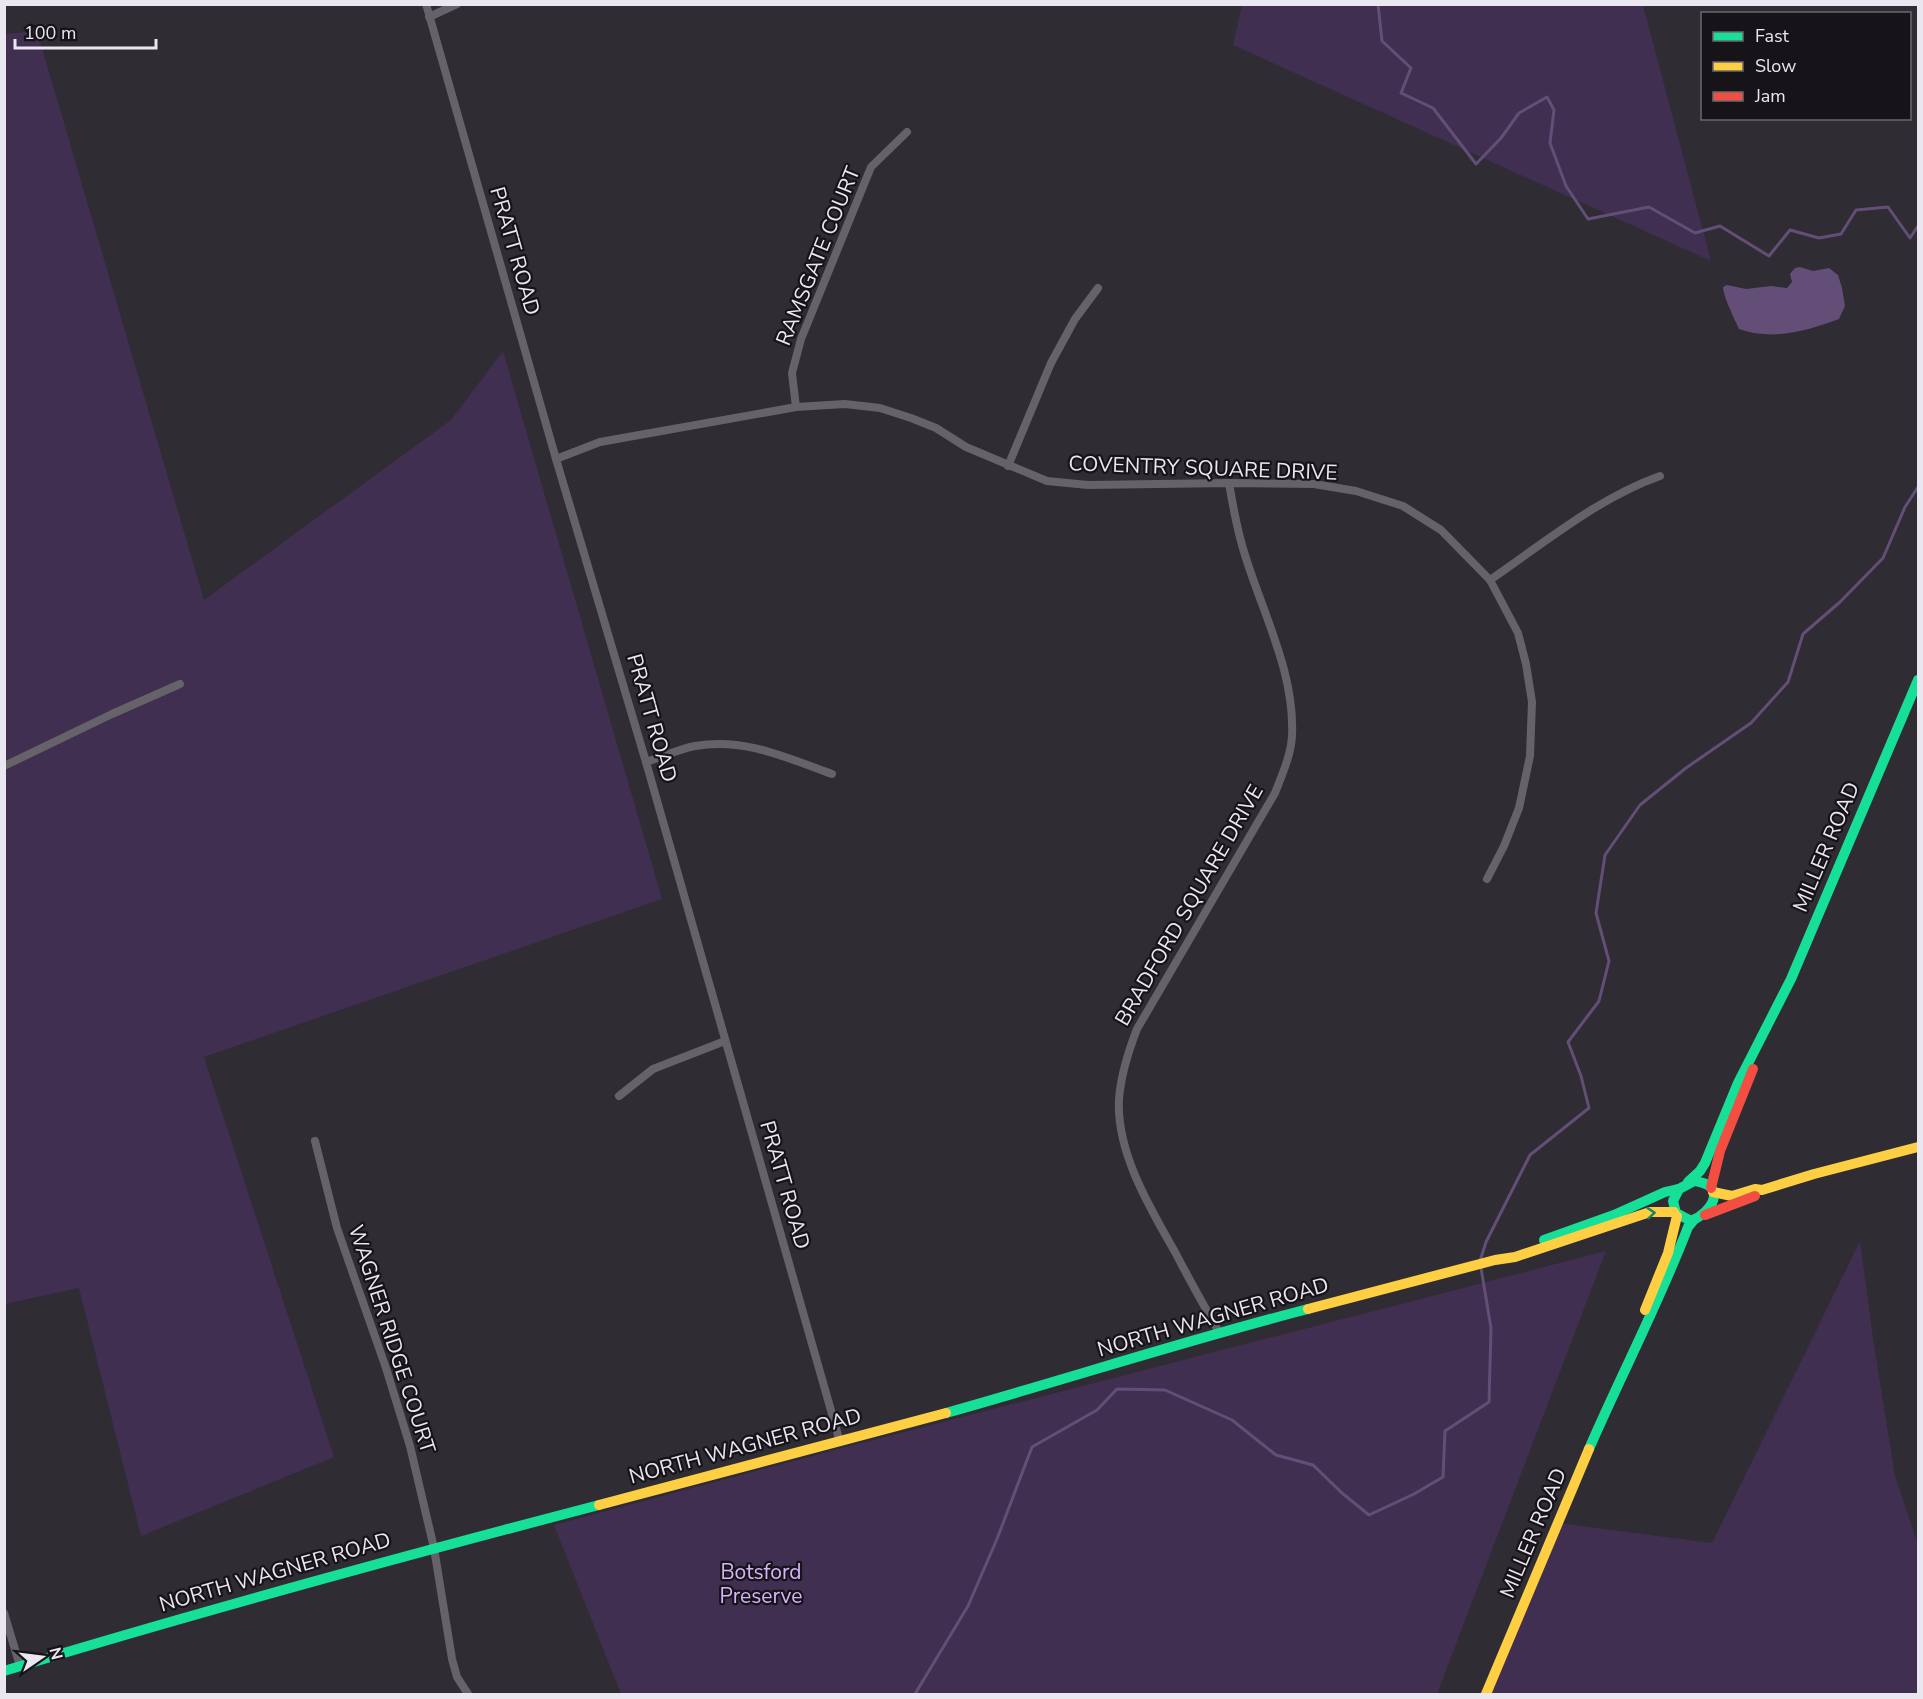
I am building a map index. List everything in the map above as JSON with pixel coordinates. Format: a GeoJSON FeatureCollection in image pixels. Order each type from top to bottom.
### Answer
{"type":"FeatureCollection","features":[{"type":"Feature","properties":{"kind":"main road","name":"MILLER ROAD"},"geometry":{"type":"LineString","coordinates":[[1688,1182],[1701,1171],[1738,1083],[1791,978],[1918,680]]}},
{"type":"Feature","properties":{"kind":"main road","name":"MILLER ROAD"},"geometry":{"type":"LineString","coordinates":[[1712,1190],[1719,1151],[1767,1029]]}},
{"type":"Feature","properties":{"kind":"main road"},"geometry":{"type":"LineString","coordinates":[[1762,1190],[1758,1194],[1693,1221],[1683,1220],[1676,1214],[1673,1200],[1678,1189],[1688,1182],[1704,1182],[1712,1190],[1732,1196],[1762,1190],[1918,1147]]}},
{"type":"Feature","properties":{"kind":"main road","name":"NORTH WAGNER ROAD"},"geometry":{"type":"LineString","coordinates":[[1491,1261],[1503,1254],[1614,1215],[1665,1192],[1678,1189]]}},
{"type":"Feature","properties":{"kind":"main road"},"geometry":{"type":"LineString","coordinates":[[1705,1215],[1713,1204],[1712,1190]]}},
{"type":"Feature","properties":{"kind":"main road","name":"NORTH WAGNER ROAD"},"geometry":{"type":"LineString","coordinates":[[4,1671],[193,1614],[1064,1380],[1219,1332],[1491,1261],[1515,1257],[1650,1212],[1676,1214]]}},
{"type":"Feature","properties":{"kind":"main road","name":"MILLER ROAD"},"geometry":{"type":"LineString","coordinates":[[1617,1386],[1620,1371],[1668,1253],[1676,1214]]}},
{"type":"Feature","properties":{"kind":"main road","name":"MILLER ROAD"},"geometry":{"type":"LineString","coordinates":[[1486,1695],[1617,1386],[1670,1274],[1688,1227],[1693,1221]]}},
{"type":"Feature","properties":{"kind":"street","name":"PRATT ROAD"},"geometry":{"type":"LineString","coordinates":[[426,4],[840,1442]]}},
{"type":"Feature","properties":{"kind":"street"},"geometry":{"type":"LineString","coordinates":[[429,16],[457,4]]}},
{"type":"Feature","properties":{"kind":"street","name":"RAMSGATE COURT"},"geometry":{"type":"LineString","coordinates":[[796,408],[792,373],[801,339],[871,166],[907,132]]}},
{"type":"Feature","properties":{"kind":"street"},"geometry":{"type":"LineString","coordinates":[[1008,466],[1051,363],[1075,319],[1098,288]]}},
{"type":"Feature","properties":{"kind":"street","name":"COVENTRY SQUARE DRIVE"},"geometry":{"type":"LineString","coordinates":[[556,459],[600,442],[796,408],[845,404],[880,408],[936,428],[966,447],[1047,481],[1088,485],[1314,484],[1356,491],[1403,506],[1441,530],[1490,580],[1518,633],[1526,664],[1532,702],[1530,756],[1520,808],[1487,879]]}},
{"type":"Feature","properties":{"kind":"street"},"geometry":{"type":"LineString","coordinates":[[1490,580],[1610,498],[1635,485],[1660,476]]}},
{"type":"Feature","properties":{"kind":"street","name":"BRADFORD SQUARE DRIVE"},"geometry":{"type":"LineString","coordinates":[[1219,1332],[1146,1200],[1123,1135],[1119,1101],[1125,1062],[1137,1029],[1275,793],[1286,765],[1292,738],[1292,709],[1288,679],[1245,555],[1236,525],[1229,483]]}},
{"type":"Feature","properties":{"kind":"street"},"geometry":{"type":"LineString","coordinates":[[4,766],[180,684]]}},
{"type":"Feature","properties":{"kind":"street"},"geometry":{"type":"LineString","coordinates":[[646,762],[695,746],[725,743],[748,746],[786,756],[832,774]]}},
{"type":"Feature","properties":{"kind":"street"},"geometry":{"type":"LineString","coordinates":[[619,1095],[652,1069],[726,1041]]}},
{"type":"Feature","properties":{"kind":"street","name":"WAGNER RIDGE COURT"},"geometry":{"type":"LineString","coordinates":[[315,1141],[337,1228],[386,1368],[410,1446],[434,1548],[452,1659],[457,1677],[468,1695]]}},
{"type":"Feature","properties":{"kind":"street"},"geometry":{"type":"LineString","coordinates":[[4,1613],[20,1666]]}},
{"type":"Feature","properties":{"kind":"green space"},"geometry":{"type":"Polygon","coordinates":[[[1242,5],[1643,5],[1711,261],[1233,45],[1242,5]]]}},
{"type":"Feature","properties":{"kind":"green space"},"geometry":{"type":"Polygon","coordinates":[[[37,31],[204,600],[451,420],[503,351],[662,899],[204,1057],[334,1457],[141,1536],[79,1288],[5,1304],[4,34],[37,31]]]}},
{"type":"Feature","properties":{"kind":"green space"},"geometry":{"type":"Polygon","coordinates":[[[1860,1241],[1895,1476],[1918,1544],[1918,1694],[1487,1694],[1558,1523],[1712,1543],[1860,1241]]]}},
{"type":"Feature","properties":{"kind":"green space","name":"Botsford Preserve"},"geometry":{"type":"Polygon","coordinates":[[[1606,1251],[1437,1694],[621,1694],[554,1525],[842,1448],[1606,1251]]]}},
{"type":"Feature","properties":{"kind":"shaded area"},"geometry":{"type":"Polygon","coordinates":[[[1800,267],[1813,271],[1829,268],[1838,275],[1845,306],[1839,319],[1789,333],[1764,334],[1739,329],[1723,287],[1727,285],[1746,289],[1771,286],[1787,288],[1792,282],[1790,274],[1795,268],[1800,267]]]}},
{"type":"Feature","properties":{"kind":"waterway"},"geometry":{"type":"LineString","coordinates":[[1378,4],[1382,41],[1411,68],[1401,93],[1433,108],[1476,164],[1501,138],[1519,113],[1547,97],[1554,110],[1550,143],[1566,186],[1588,219],[1649,207],[1695,233],[1720,226],[1769,256],[1790,230],[1819,238],[1841,234],[1856,210],[1888,207],[1910,238],[1918,226]]}},
{"type":"Feature","properties":{"kind":"waterway"},"geometry":{"type":"LineString","coordinates":[[1480,1261],[1486,1242],[1530,1155],[1589,1108],[1581,1076],[1568,1042],[1599,1001],[1609,961],[1596,913],[1605,855],[1640,805],[1686,768],[1751,723],[1788,682],[1803,634],[1840,602],[1883,558],[1905,507],[1918,487]]}},
{"type":"Feature","properties":{"kind":"waterway"},"geometry":{"type":"LineString","coordinates":[[915,1694],[968,1606],[997,1539],[1032,1447],[1097,1410],[1117,1389],[1165,1390],[1232,1420],[1276,1455],[1313,1465],[1369,1515],[1414,1494],[1443,1477],[1445,1431],[1489,1402],[1491,1328],[1481,1268]]}},
{"type":"Feature","properties":{"kind":"traffic: fast"},"geometry":{"type":"LineString","coordinates":[[1688,1182],[1705,1163],[1738,1083],[1791,979],[1918,680]]}},
{"type":"Feature","properties":{"kind":"traffic: fast"},"geometry":{"type":"LineString","coordinates":[[1694,1181],[1705,1183],[1711,1188],[1714,1199],[1706,1212],[1691,1221],[1676,1213],[1673,1201],[1679,1189],[1694,1181]]}},
{"type":"Feature","properties":{"kind":"traffic: fast"},"geometry":{"type":"LineString","coordinates":[[1544,1240],[1614,1215],[1665,1192],[1678,1189]]}},
{"type":"Feature","properties":{"kind":"traffic: fast"},"geometry":{"type":"LineString","coordinates":[[1589,1449],[1665,1283],[1688,1227],[1693,1221]]}},
{"type":"Feature","properties":{"kind":"traffic: fast"},"geometry":{"type":"LineString","coordinates":[[946,1413],[1308,1309]]}},
{"type":"Feature","properties":{"kind":"traffic: fast"},"geometry":{"type":"LineString","coordinates":[[4,1671],[301,1585],[599,1505]]}},
{"type":"Feature","properties":{"kind":"traffic: slow"},"geometry":{"type":"LineString","coordinates":[[1713,1192],[1732,1196],[1755,1189],[1762,1190],[1918,1147]]}},
{"type":"Feature","properties":{"kind":"traffic: slow"},"geometry":{"type":"LineString","coordinates":[[1308,1309],[1495,1260],[1515,1257],[1650,1212],[1674,1212]]}},
{"type":"Feature","properties":{"kind":"traffic: slow"},"geometry":{"type":"LineString","coordinates":[[1645,1310],[1668,1253],[1677,1216]]}},
{"type":"Feature","properties":{"kind":"traffic: slow"},"geometry":{"type":"LineString","coordinates":[[599,1505],[946,1413]]}},
{"type":"Feature","properties":{"kind":"traffic: slow"},"geometry":{"type":"LineString","coordinates":[[1486,1694],[1589,1449]]}},
{"type":"Feature","properties":{"kind":"traffic: jam"},"geometry":{"type":"LineString","coordinates":[[1711,1188],[1720,1151],[1753,1069]]}},
{"type":"Feature","properties":{"kind":"traffic: jam"},"geometry":{"type":"LineString","coordinates":[[1705,1215],[1755,1196]]}}]}
